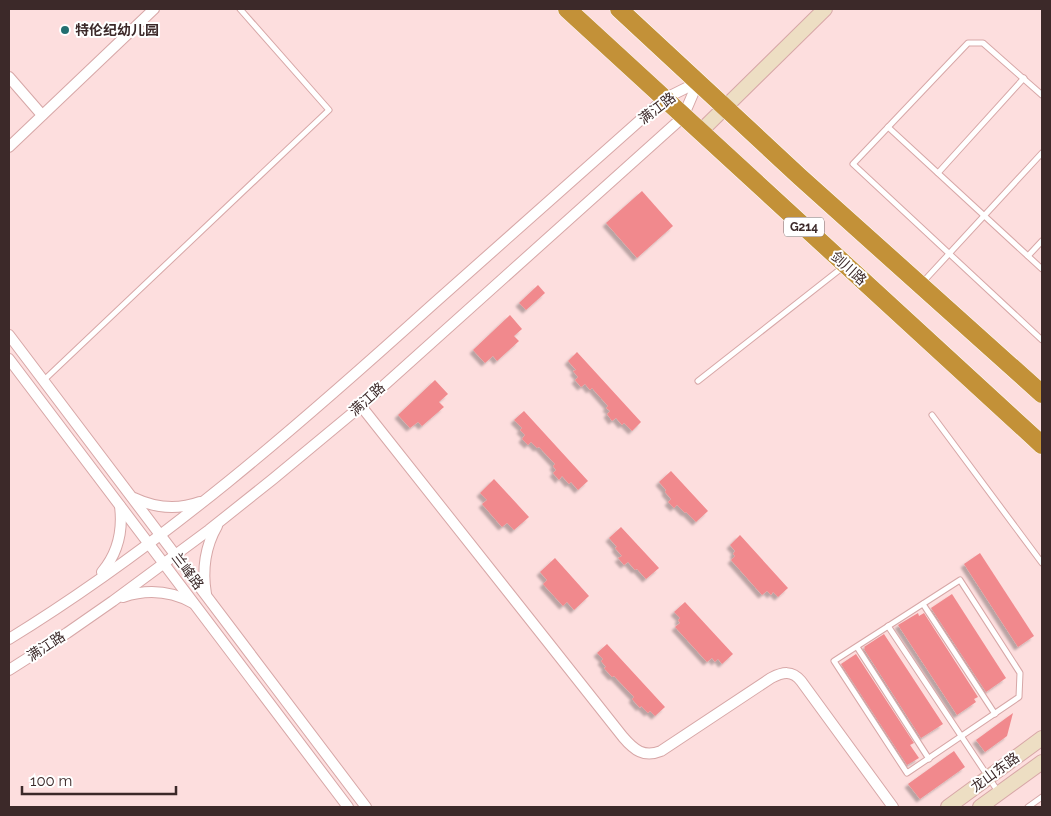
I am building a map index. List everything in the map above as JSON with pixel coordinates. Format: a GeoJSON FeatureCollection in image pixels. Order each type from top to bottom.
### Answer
{"type":"FeatureCollection","features":[{"type":"Feature","properties":{"kind":"highway","name":"剑川路"},"geometry":{"type":"LineString","coordinates":[[567,9],[1042,445]]}},
{"type":"Feature","properties":{"kind":"highway","name":"G214"},"geometry":{"type":"LineString","coordinates":[[619,9],[807,184],[1042,394]]}},
{"type":"Feature","properties":{"kind":"street"},"geometry":{"type":"LineString","coordinates":[[9,147],[154,9]]}},
{"type":"Feature","properties":{"kind":"street"},"geometry":{"type":"LineString","coordinates":[[700,132],[825,9]]}},
{"type":"Feature","properties":{"kind":"street"},"geometry":{"type":"LineString","coordinates":[[9,77],[42,115]]}},
{"type":"Feature","properties":{"kind":"street","name":"满江路"},"geometry":{"type":"LineString","coordinates":[[9,639],[91,584],[160,534],[257,459],[334,393],[664,99],[698,82]]}},
{"type":"Feature","properties":{"kind":"street","name":"满江路"},"geometry":{"type":"LineString","coordinates":[[9,670],[104,607],[219,522],[361,406],[683,117],[698,82]]}},
{"type":"Feature","properties":{"kind":"street","name":"兰峰路"},"geometry":{"type":"LineString","coordinates":[[9,335],[366,807]]}},
{"type":"Feature","properties":{"kind":"street","name":"兰峰路"},"geometry":{"type":"LineString","coordinates":[[9,359],[348,807]]}},
{"type":"Feature","properties":{"kind":"street"},"geometry":{"type":"LineString","coordinates":[[361,406],[617,730],[634,748],[644,754],[661,751],[771,678],[790,673],[801,681],[893,807]]}},
{"type":"Feature","properties":{"kind":"street"},"geometry":{"type":"LineString","coordinates":[[132,498],[152,505],[167,507],[184,506],[206,500]]}},
{"type":"Feature","properties":{"kind":"street"},"geometry":{"type":"LineString","coordinates":[[91,584],[105,569],[115,551],[120,533],[120,505]]}},
{"type":"Feature","properties":{"kind":"street"},"geometry":{"type":"LineString","coordinates":[[206,595],[204,575],[206,554],[219,522]]}},
{"type":"Feature","properties":{"kind":"street"},"geometry":{"type":"LineString","coordinates":[[104,607],[124,597],[145,592],[166,593],[195,604]]}},
{"type":"Feature","properties":{"kind":"street","name":"龙山东路"},"geometry":{"type":"LineString","coordinates":[[948,807],[1042,738]]}},
{"type":"Feature","properties":{"kind":"street","name":"龙山东路"},"geometry":{"type":"LineString","coordinates":[[980,807],[1042,762]]}},
{"type":"Feature","properties":{"kind":"lane"},"geometry":{"type":"LineString","coordinates":[[43,381],[329,110],[240,9]]}},
{"type":"Feature","properties":{"kind":"lane"},"geometry":{"type":"LineString","coordinates":[[1042,95],[983,43],[968,43],[852,164],[1042,340]]}},
{"type":"Feature","properties":{"kind":"lane"},"geometry":{"type":"LineString","coordinates":[[938,173],[1024,78]]}},
{"type":"Feature","properties":{"kind":"lane"},"geometry":{"type":"LineString","coordinates":[[888,127],[1042,269]]}},
{"type":"Feature","properties":{"kind":"lane"},"geometry":{"type":"LineString","coordinates":[[920,284],[1042,153]]}},
{"type":"Feature","properties":{"kind":"lane"},"geometry":{"type":"LineString","coordinates":[[1028,256],[1042,241]]}},
{"type":"Feature","properties":{"kind":"lane"},"geometry":{"type":"LineString","coordinates":[[698,381],[846,265]]}},
{"type":"Feature","properties":{"kind":"lane"},"geometry":{"type":"LineString","coordinates":[[932,415],[1042,563]]}},
{"type":"Feature","properties":{"kind":"lane"},"geometry":{"type":"LineString","coordinates":[[960,580],[1020,673],[1019,697],[908,773],[834,661],[923,604],[960,580]]}},
{"type":"Feature","properties":{"kind":"lane"},"geometry":{"type":"LineString","coordinates":[[923,604],[995,714]]}},
{"type":"Feature","properties":{"kind":"lane"},"geometry":{"type":"LineString","coordinates":[[888,626],[999,793]]}},
{"type":"Feature","properties":{"kind":"lane"},"geometry":{"type":"LineString","coordinates":[[857,647],[929,758]]}},
{"type":"Feature","properties":{"kind":"lane"},"geometry":{"type":"LineString","coordinates":[[1028,807],[1042,797]]}},
{"type":"Feature","properties":{"kind":"building"},"geometry":{"type":"Polygon","coordinates":[[[642,191],[673,226],[637,258],[606,223],[642,191]]]}},
{"type":"Feature","properties":{"kind":"building"},"geometry":{"type":"Polygon","coordinates":[[[538,285],[545,293],[526,310],[519,303],[538,285]]]}},
{"type":"Feature","properties":{"kind":"building"},"geometry":{"type":"Polygon","coordinates":[[[510,315],[522,329],[514,336],[519,341],[497,361],[493,356],[485,363],[473,350],[510,315]]]}},
{"type":"Feature","properties":{"kind":"building"},"geometry":{"type":"Polygon","coordinates":[[[577,352],[641,422],[632,431],[624,423],[622,425],[616,418],[612,421],[607,414],[610,411],[606,408],[608,406],[592,388],[590,390],[585,384],[581,387],[575,380],[578,377],[573,371],[576,370],[568,361],[577,352]]]}},
{"type":"Feature","properties":{"kind":"building"},"geometry":{"type":"Polygon","coordinates":[[[435,380],[448,394],[439,402],[444,407],[422,426],[418,422],[410,428],[398,415],[435,380]]]}},
{"type":"Feature","properties":{"kind":"building"},"geometry":{"type":"Polygon","coordinates":[[[524,411],[588,481],[578,490],[562,476],[559,480],[553,473],[556,470],[553,466],[555,464],[539,447],[537,448],[531,442],[528,445],[522,439],[525,435],[520,430],[522,428],[514,420],[524,411]]]}},
{"type":"Feature","properties":{"kind":"building"},"geometry":{"type":"Polygon","coordinates":[[[671,471],[708,511],[696,522],[677,505],[674,508],[668,502],[671,499],[659,482],[671,471]]]}},
{"type":"Feature","properties":{"kind":"building"},"geometry":{"type":"Polygon","coordinates":[[[494,479],[529,517],[514,530],[507,523],[502,527],[482,504],[487,500],[480,493],[494,479]]]}},
{"type":"Feature","properties":{"kind":"building"},"geometry":{"type":"Polygon","coordinates":[[[621,527],[659,568],[646,579],[628,562],[624,565],[618,558],[622,556],[609,538],[621,527]]]}},
{"type":"Feature","properties":{"kind":"building"},"geometry":{"type":"Polygon","coordinates":[[[740,535],[788,588],[778,597],[773,592],[771,595],[767,591],[762,595],[731,560],[735,556],[733,554],[735,551],[730,545],[740,535]]]}},
{"type":"Feature","properties":{"kind":"building"},"geometry":{"type":"Polygon","coordinates":[[[980,553],[1034,636],[1018,647],[964,564],[980,553]]]}},
{"type":"Feature","properties":{"kind":"building"},"geometry":{"type":"Polygon","coordinates":[[[555,558],[589,596],[574,610],[567,602],[563,606],[543,584],[547,580],[540,572],[555,558]]]}},
{"type":"Feature","properties":{"kind":"building"},"geometry":{"type":"Polygon","coordinates":[[[952,594],[1006,678],[986,692],[931,608],[952,594]]]}},
{"type":"Feature","properties":{"kind":"building"},"geometry":{"type":"Polygon","coordinates":[[[685,602],[733,654],[722,664],[718,659],[715,662],[712,658],[707,662],[675,627],[680,623],[678,620],[680,618],[674,612],[685,602]]]}},
{"type":"Feature","properties":{"kind":"building"},"geometry":{"type":"Polygon","coordinates":[[[918,613],[919,616],[924,613],[978,697],[974,699],[976,702],[957,715],[898,625],[918,613]]]}},
{"type":"Feature","properties":{"kind":"building"},"geometry":{"type":"Polygon","coordinates":[[[884,634],[943,724],[921,738],[864,649],[864,647],[884,634]]]}},
{"type":"Feature","properties":{"kind":"building"},"geometry":{"type":"Polygon","coordinates":[[[607,644],[665,707],[655,716],[650,711],[648,713],[641,706],[640,708],[632,699],[634,697],[604,668],[606,667],[601,661],[603,659],[597,653],[607,644]]]}},
{"type":"Feature","properties":{"kind":"building"},"geometry":{"type":"Polygon","coordinates":[[[856,654],[914,743],[910,745],[919,758],[907,765],[841,664],[856,654]]]}},
{"type":"Feature","properties":{"kind":"building"},"geometry":{"type":"Polygon","coordinates":[[[1013,713],[1007,736],[985,752],[976,740],[1013,713]]]}},
{"type":"Feature","properties":{"kind":"building"},"geometry":{"type":"Polygon","coordinates":[[[954,751],[965,767],[920,799],[908,784],[954,751]]]}},
{"type":"Feature","properties":{"kind":"place","name":"特伦纪幼儿园"},"geometry":{"type":"Point","coordinates":[65,30]}}]}
